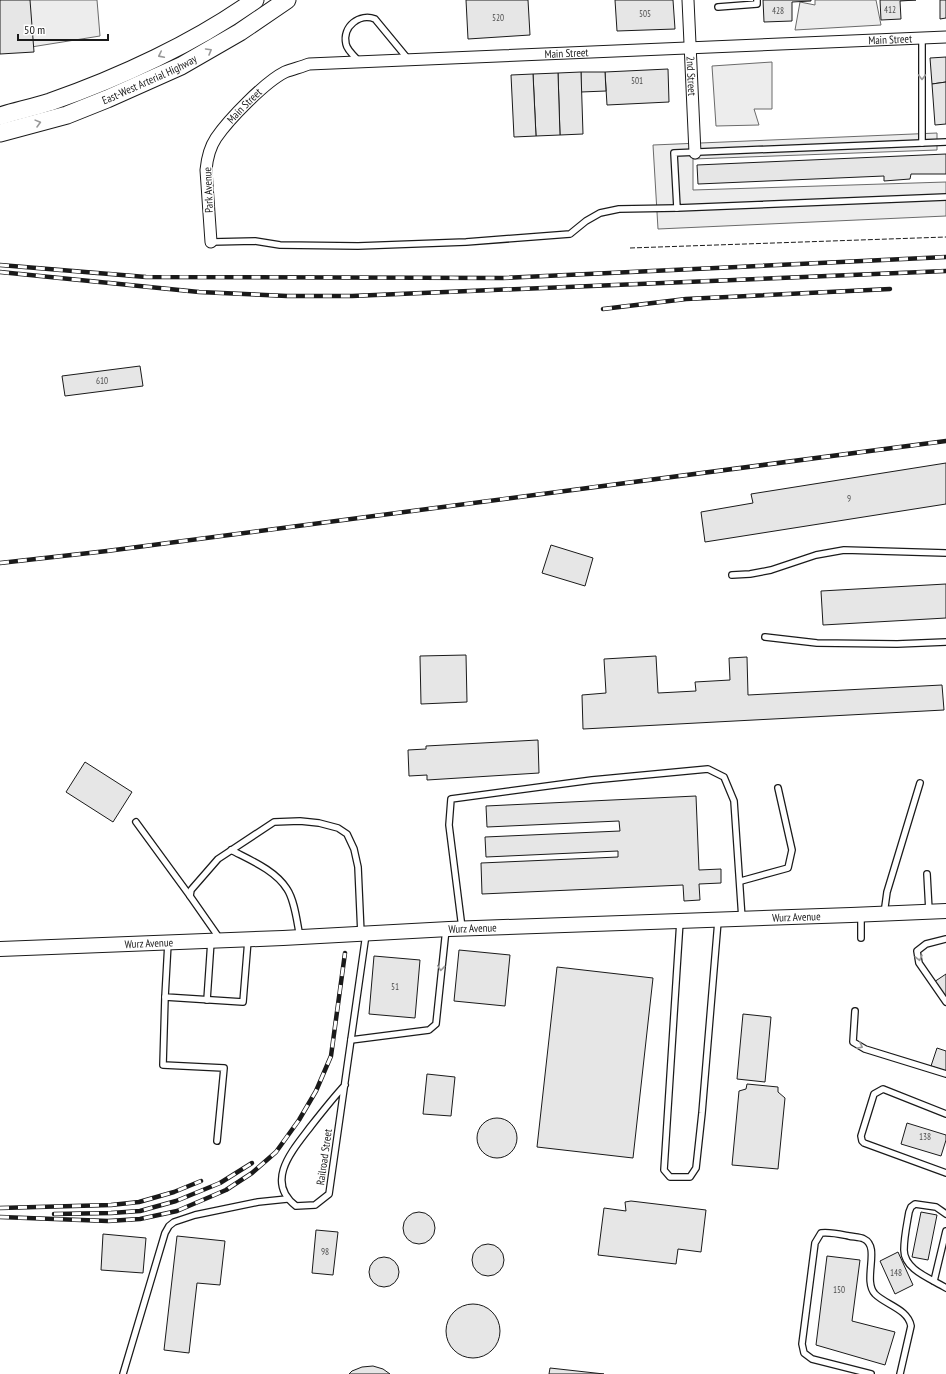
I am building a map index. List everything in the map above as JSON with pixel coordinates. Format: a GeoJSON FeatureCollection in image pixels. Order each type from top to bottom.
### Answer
{"type":"FeatureCollection","features":[{"type":"Feature","properties":{"kind":"main road","name":"East-West Arterial Highway"},"geometry":{"type":"LineString","coordinates":[[0,116],[49,102],[110,79],[199,35],[255,0]]}},
{"type":"Feature","properties":{"kind":"main road","name":"East-West Arterial Highway"},"geometry":{"type":"LineString","coordinates":[[0,133],[67,115],[108,99],[181,66],[240,32],[287,0]]}},
{"type":"Feature","properties":{"kind":"street","name":"2nd Street"},"geometry":{"type":"LineString","coordinates":[[688,0],[695,153]]}},
{"type":"Feature","properties":{"kind":"street","name":"Main Street"},"geometry":{"type":"LineString","coordinates":[[215,139],[236,114],[270,82],[285,72],[309,64],[946,38]]}},
{"type":"Feature","properties":{"kind":"street","name":"Park Avenue"},"geometry":{"type":"LineString","coordinates":[[211,242],[206,170],[207,160],[215,139]]}},
{"type":"Feature","properties":{"kind":"street","name":"Wurz Avenue"},"geometry":{"type":"LineString","coordinates":[[0,949],[216,941],[462,928],[946,911]]}},
{"type":"Feature","properties":{"kind":"lane"},"geometry":{"type":"LineString","coordinates":[[718,7],[757,4],[757,0]]}},
{"type":"Feature","properties":{"kind":"lane"},"geometry":{"type":"LineString","coordinates":[[359,62],[347,48],[345,42],[346,35],[355,21],[361,17],[368,16],[375,19],[408,60]]}},
{"type":"Feature","properties":{"kind":"lane"},"geometry":{"type":"LineString","coordinates":[[922,38],[922,143]]}},
{"type":"Feature","properties":{"kind":"lane"},"geometry":{"type":"LineString","coordinates":[[677,208],[674,153],[946,142]]}},
{"type":"Feature","properties":{"kind":"lane"},"geometry":{"type":"LineString","coordinates":[[211,242],[255,241],[280,245],[358,246],[466,242],[570,234],[600,212],[619,209],[946,197]]}},
{"type":"Feature","properties":{"kind":"lane"},"geometry":{"type":"LineString","coordinates":[[732,575],[750,574],[771,570],[816,555],[844,550],[946,553]]}},
{"type":"Feature","properties":{"kind":"lane"},"geometry":{"type":"LineString","coordinates":[[765,637],[817,643],[897,644],[946,642]]}},
{"type":"Feature","properties":{"kind":"lane"},"geometry":{"type":"LineString","coordinates":[[462,928],[449,825],[451,800],[592,780],[708,769],[724,778],[734,800],[741,881],[742,919]]}},
{"type":"Feature","properties":{"kind":"lane"},"geometry":{"type":"LineString","coordinates":[[884,914],[886,892],[920,783]]}},
{"type":"Feature","properties":{"kind":"lane"},"geometry":{"type":"LineString","coordinates":[[741,881],[788,868],[792,850],[778,788]]}},
{"type":"Feature","properties":{"kind":"lane","name":"Railroad Street"},"geometry":{"type":"LineString","coordinates":[[190,896],[191,890],[218,859],[274,822],[300,821],[319,823],[338,828],[347,834],[354,849],[358,867],[364,934],[345,1085],[329,1194],[316,1205],[296,1206],[287,1199],[282,1186],[282,1171],[289,1156],[345,1085]]}},
{"type":"Feature","properties":{"kind":"lane"},"geometry":{"type":"LineString","coordinates":[[136,822],[190,896],[216,941],[207,1000]]}},
{"type":"Feature","properties":{"kind":"lane"},"geometry":{"type":"LineString","coordinates":[[231,850],[273,873],[287,889],[300,937]]}},
{"type":"Feature","properties":{"kind":"lane"},"geometry":{"type":"LineString","coordinates":[[927,874],[929,912]]}},
{"type":"Feature","properties":{"kind":"lane"},"geometry":{"type":"LineString","coordinates":[[861,915],[861,938]]}},
{"type":"Feature","properties":{"kind":"lane"},"geometry":{"type":"LineString","coordinates":[[680,921],[664,1170],[670,1176],[690,1177],[696,1168],[702,1113],[718,920]]}},
{"type":"Feature","properties":{"kind":"lane"},"geometry":{"type":"LineString","coordinates":[[351,1040],[428,1030],[436,1024],[446,929]]}},
{"type":"Feature","properties":{"kind":"lane"},"geometry":{"type":"LineString","coordinates":[[165,997],[243,1002],[248,939]]}},
{"type":"Feature","properties":{"kind":"lane"},"geometry":{"type":"LineString","coordinates":[[946,939],[926,944],[917,951],[919,963],[946,1002]]}},
{"type":"Feature","properties":{"kind":"lane"},"geometry":{"type":"LineString","coordinates":[[168,942],[162,1065],[224,1068],[217,1141]]}},
{"type":"Feature","properties":{"kind":"lane"},"geometry":{"type":"LineString","coordinates":[[855,1011],[853,1042],[866,1049],[946,1074]]}},
{"type":"Feature","properties":{"kind":"lane"},"geometry":{"type":"LineString","coordinates":[[946,1114],[883,1089],[874,1094],[861,1136],[864,1143],[946,1173]]}},
{"type":"Feature","properties":{"kind":"lane"},"geometry":{"type":"LineString","coordinates":[[123,1374],[165,1233],[170,1226],[174,1222],[195,1215],[258,1202],[287,1199]]}},
{"type":"Feature","properties":{"kind":"lane"},"geometry":{"type":"LineString","coordinates":[[946,1214],[936,1207],[915,1204],[911,1207],[904,1251],[910,1265],[923,1275],[946,1288]]}},
{"type":"Feature","properties":{"kind":"lane"},"geometry":{"type":"LineString","coordinates":[[934,1281],[946,1231]]}},
{"type":"Feature","properties":{"kind":"lane"},"geometry":{"type":"LineString","coordinates":[[871,1374],[812,1359],[804,1354],[802,1344],[815,1243],[821,1233],[829,1232],[864,1239],[870,1244],[872,1253],[870,1285],[874,1293],[910,1319],[911,1326],[900,1374]]}},
{"type":"Feature","properties":{"kind":"shaded area"},"geometry":{"type":"Polygon","coordinates":[[[0,0],[97,0],[100,36],[0,52],[0,0]]]}},
{"type":"Feature","properties":{"kind":"shaded area"},"geometry":{"type":"Polygon","coordinates":[[[815,0],[876,0],[881,25],[795,30],[800,2],[815,5],[815,0]]]}},
{"type":"Feature","properties":{"kind":"shaded area"},"geometry":{"type":"Polygon","coordinates":[[[772,62],[772,109],[754,109],[759,125],[716,126],[712,66],[772,62]]]}},
{"type":"Feature","properties":{"kind":"shaded area"},"geometry":{"type":"Polygon","coordinates":[[[937,133],[937,150],[693,159],[693,190],[946,182],[946,216],[658,229],[653,145],[937,133]]]}},
{"type":"Feature","properties":{"kind":"building"},"geometry":{"type":"Polygon","coordinates":[[[0,0],[30,0],[34,52],[0,54],[0,0]]]}},
{"type":"Feature","properties":{"kind":"building"},"geometry":{"type":"Polygon","coordinates":[[[466,0],[528,0],[530,35],[468,39],[466,0]]]}},
{"type":"Feature","properties":{"kind":"building"},"geometry":{"type":"Polygon","coordinates":[[[615,0],[673,0],[675,29],[617,31],[615,0]]]}},
{"type":"Feature","properties":{"kind":"building"},"geometry":{"type":"Polygon","coordinates":[[[763,0],[811,1],[792,2],[792,21],[764,22],[763,0]]]}},
{"type":"Feature","properties":{"kind":"building"},"geometry":{"type":"Polygon","coordinates":[[[880,0],[916,0],[900,1],[901,19],[881,20],[880,0]]]}},
{"type":"Feature","properties":{"kind":"building"},"geometry":{"type":"Polygon","coordinates":[[[940,0],[946,0],[946,18],[940,19],[940,0]]]}},
{"type":"Feature","properties":{"kind":"building"},"geometry":{"type":"Polygon","coordinates":[[[946,57],[946,82],[932,84],[930,58],[946,57]]]}},
{"type":"Feature","properties":{"kind":"building"},"geometry":{"type":"Polygon","coordinates":[[[668,69],[669,102],[607,105],[605,72],[668,69]]]}},
{"type":"Feature","properties":{"kind":"building"},"geometry":{"type":"Polygon","coordinates":[[[581,72],[605,72],[606,91],[581,92],[581,72]]]}},
{"type":"Feature","properties":{"kind":"building"},"geometry":{"type":"Polygon","coordinates":[[[581,72],[583,134],[560,135],[558,73],[581,72]]]}},
{"type":"Feature","properties":{"kind":"building"},"geometry":{"type":"Polygon","coordinates":[[[558,73],[560,135],[536,136],[533,74],[558,73]]]}},
{"type":"Feature","properties":{"kind":"building"},"geometry":{"type":"Polygon","coordinates":[[[533,74],[536,136],[514,137],[511,75],[533,74]]]}},
{"type":"Feature","properties":{"kind":"building"},"geometry":{"type":"Polygon","coordinates":[[[946,82],[946,124],[935,125],[932,84],[946,82]]]}},
{"type":"Feature","properties":{"kind":"building"},"geometry":{"type":"Polygon","coordinates":[[[946,154],[946,174],[911,174],[910,179],[884,181],[884,176],[698,184],[697,165],[946,154]]]}},
{"type":"Feature","properties":{"kind":"building"},"geometry":{"type":"Polygon","coordinates":[[[140,366],[143,386],[65,396],[62,376],[140,366]]]}},
{"type":"Feature","properties":{"kind":"building"},"geometry":{"type":"Polygon","coordinates":[[[946,463],[946,504],[705,542],[701,512],[753,503],[751,494],[946,463]]]}},
{"type":"Feature","properties":{"kind":"building"},"geometry":{"type":"Polygon","coordinates":[[[551,545],[593,558],[585,586],[542,573],[551,545]]]}},
{"type":"Feature","properties":{"kind":"building"},"geometry":{"type":"Polygon","coordinates":[[[946,584],[946,618],[823,625],[821,591],[946,584]]]}},
{"type":"Feature","properties":{"kind":"building"},"geometry":{"type":"Polygon","coordinates":[[[466,655],[467,702],[421,704],[420,656],[466,655]]]}},
{"type":"Feature","properties":{"kind":"building"},"geometry":{"type":"Polygon","coordinates":[[[656,656],[658,693],[696,691],[695,682],[730,680],[729,658],[747,657],[748,695],[942,685],[944,710],[583,729],[582,695],[606,693],[604,659],[656,656]]]}},
{"type":"Feature","properties":{"kind":"building"},"geometry":{"type":"Polygon","coordinates":[[[538,740],[539,773],[427,780],[427,775],[409,776],[408,750],[426,749],[426,746],[538,740]]]}},
{"type":"Feature","properties":{"kind":"building"},"geometry":{"type":"Polygon","coordinates":[[[85,762],[132,792],[113,822],[66,792],[85,762]]]}},
{"type":"Feature","properties":{"kind":"building"},"geometry":{"type":"Polygon","coordinates":[[[696,796],[699,870],[721,869],[721,883],[699,884],[700,900],[684,901],[683,885],[482,894],[481,863],[618,857],[618,851],[486,857],[485,837],[620,831],[619,821],[487,827],[486,806],[696,796]]]}},
{"type":"Feature","properties":{"kind":"building"},"geometry":{"type":"Polygon","coordinates":[[[459,950],[510,955],[505,1006],[454,1001],[459,950]]]}},
{"type":"Feature","properties":{"kind":"building"},"geometry":{"type":"Polygon","coordinates":[[[374,956],[420,960],[415,1018],[369,1014],[374,956]]]}},
{"type":"Feature","properties":{"kind":"building"},"geometry":{"type":"Polygon","coordinates":[[[557,967],[653,978],[633,1158],[537,1147],[557,967]]]}},
{"type":"Feature","properties":{"kind":"building"},"geometry":{"type":"Polygon","coordinates":[[[946,974],[946,999],[934,982],[946,974]]]}},
{"type":"Feature","properties":{"kind":"building"},"geometry":{"type":"Polygon","coordinates":[[[743,1014],[771,1017],[765,1082],[737,1079],[743,1014]]]}},
{"type":"Feature","properties":{"kind":"building"},"geometry":{"type":"Polygon","coordinates":[[[937,1048],[946,1051],[946,1071],[931,1066],[937,1048]]]}},
{"type":"Feature","properties":{"kind":"building"},"geometry":{"type":"Polygon","coordinates":[[[427,1074],[455,1077],[451,1116],[423,1114],[427,1074]]]}},
{"type":"Feature","properties":{"kind":"building"},"geometry":{"type":"Polygon","coordinates":[[[747,1084],[778,1087],[778,1092],[785,1098],[778,1169],[732,1165],[739,1091],[746,1089],[747,1084]]]}},
{"type":"Feature","properties":{"kind":"building"},"geometry":{"type":"Polygon","coordinates":[[[501,1118],[508,1121],[514,1127],[517,1138],[516,1146],[508,1155],[501,1158],[493,1158],[486,1155],[478,1146],[477,1134],[480,1127],[489,1119],[501,1118]]]}},
{"type":"Feature","properties":{"kind":"building"},"geometry":{"type":"Polygon","coordinates":[[[907,1123],[946,1135],[941,1156],[901,1144],[907,1123]]]}},
{"type":"Feature","properties":{"kind":"building"},"geometry":{"type":"Polygon","coordinates":[[[631,1201],[706,1210],[701,1252],[678,1249],[676,1264],[598,1255],[604,1208],[626,1211],[625,1202],[631,1201]]]}},
{"type":"Feature","properties":{"kind":"building"},"geometry":{"type":"Polygon","coordinates":[[[416,1212],[422,1212],[432,1219],[435,1228],[434,1234],[428,1241],[422,1244],[416,1244],[406,1237],[403,1231],[403,1225],[410,1215],[416,1212]]]}},
{"type":"Feature","properties":{"kind":"building"},"geometry":{"type":"Polygon","coordinates":[[[921,1212],[937,1215],[928,1260],[912,1257],[921,1212]]]}},
{"type":"Feature","properties":{"kind":"building"},"geometry":{"type":"Polygon","coordinates":[[[316,1230],[338,1232],[333,1275],[312,1273],[316,1230]]]}},
{"type":"Feature","properties":{"kind":"building"},"geometry":{"type":"Polygon","coordinates":[[[103,1234],[146,1238],[143,1273],[101,1270],[103,1234]]]}},
{"type":"Feature","properties":{"kind":"building"},"geometry":{"type":"Polygon","coordinates":[[[177,1236],[225,1241],[220,1285],[197,1283],[189,1353],[164,1350],[177,1236]]]}},
{"type":"Feature","properties":{"kind":"building"},"geometry":{"type":"Polygon","coordinates":[[[485,1244],[491,1244],[500,1248],[504,1260],[500,1272],[491,1276],[485,1276],[476,1272],[472,1263],[472,1257],[476,1248],[485,1244]]]}},
{"type":"Feature","properties":{"kind":"building"},"geometry":{"type":"Polygon","coordinates":[[[898,1252],[913,1285],[895,1294],[880,1261],[898,1252]]]}},
{"type":"Feature","properties":{"kind":"building"},"geometry":{"type":"Polygon","coordinates":[[[827,1256],[860,1260],[852,1321],[895,1332],[885,1365],[816,1345],[827,1256]]]}},
{"type":"Feature","properties":{"kind":"building"},"geometry":{"type":"Polygon","coordinates":[[[384,1257],[394,1262],[399,1272],[394,1282],[384,1287],[374,1282],[369,1272],[374,1262],[384,1257]]]}},
{"type":"Feature","properties":{"kind":"building"},"geometry":{"type":"Polygon","coordinates":[[[468,1304],[478,1304],[488,1308],[496,1316],[500,1326],[500,1336],[496,1346],[488,1354],[478,1358],[468,1358],[458,1354],[450,1346],[446,1336],[446,1326],[450,1316],[458,1308],[468,1304]]]}},
{"type":"Feature","properties":{"kind":"building"},"geometry":{"type":"Polygon","coordinates":[[[373,1366],[383,1369],[390,1374],[349,1374],[352,1371],[362,1367],[373,1366]]]}},
{"type":"Feature","properties":{"kind":"building"},"geometry":{"type":"Polygon","coordinates":[[[550,1368],[604,1374],[549,1374],[550,1368]]]}},
{"type":"Feature","properties":{"kind":"railway"},"geometry":{"type":"LineString","coordinates":[[0,265],[146,277],[503,278],[946,257]]}},
{"type":"Feature","properties":{"kind":"railway"},"geometry":{"type":"LineString","coordinates":[[0,272],[199,292],[287,296],[352,296],[946,271]]}},
{"type":"Feature","properties":{"kind":"railway"},"geometry":{"type":"LineString","coordinates":[[603,309],[686,299],[890,289]]}},
{"type":"Feature","properties":{"kind":"railway"},"geometry":{"type":"LineString","coordinates":[[0,563],[107,551],[946,441]]}},
{"type":"Feature","properties":{"kind":"railway"},"geometry":{"type":"LineString","coordinates":[[0,1217],[108,1221],[140,1219],[177,1211],[226,1190],[252,1173],[276,1152],[299,1120],[316,1091],[331,1056],[345,953]]}},
{"type":"Feature","properties":{"kind":"railway"},"geometry":{"type":"LineString","coordinates":[[54,1214],[140,1211],[176,1201],[220,1183],[252,1163]]}},
{"type":"Feature","properties":{"kind":"railway"},"geometry":{"type":"LineString","coordinates":[[0,1208],[111,1205],[139,1202],[174,1192],[201,1181]]}},
{"type":"Feature","properties":{"kind":"fence"},"geometry":{"type":"LineString","coordinates":[[630,248],[946,237]]}}]}
